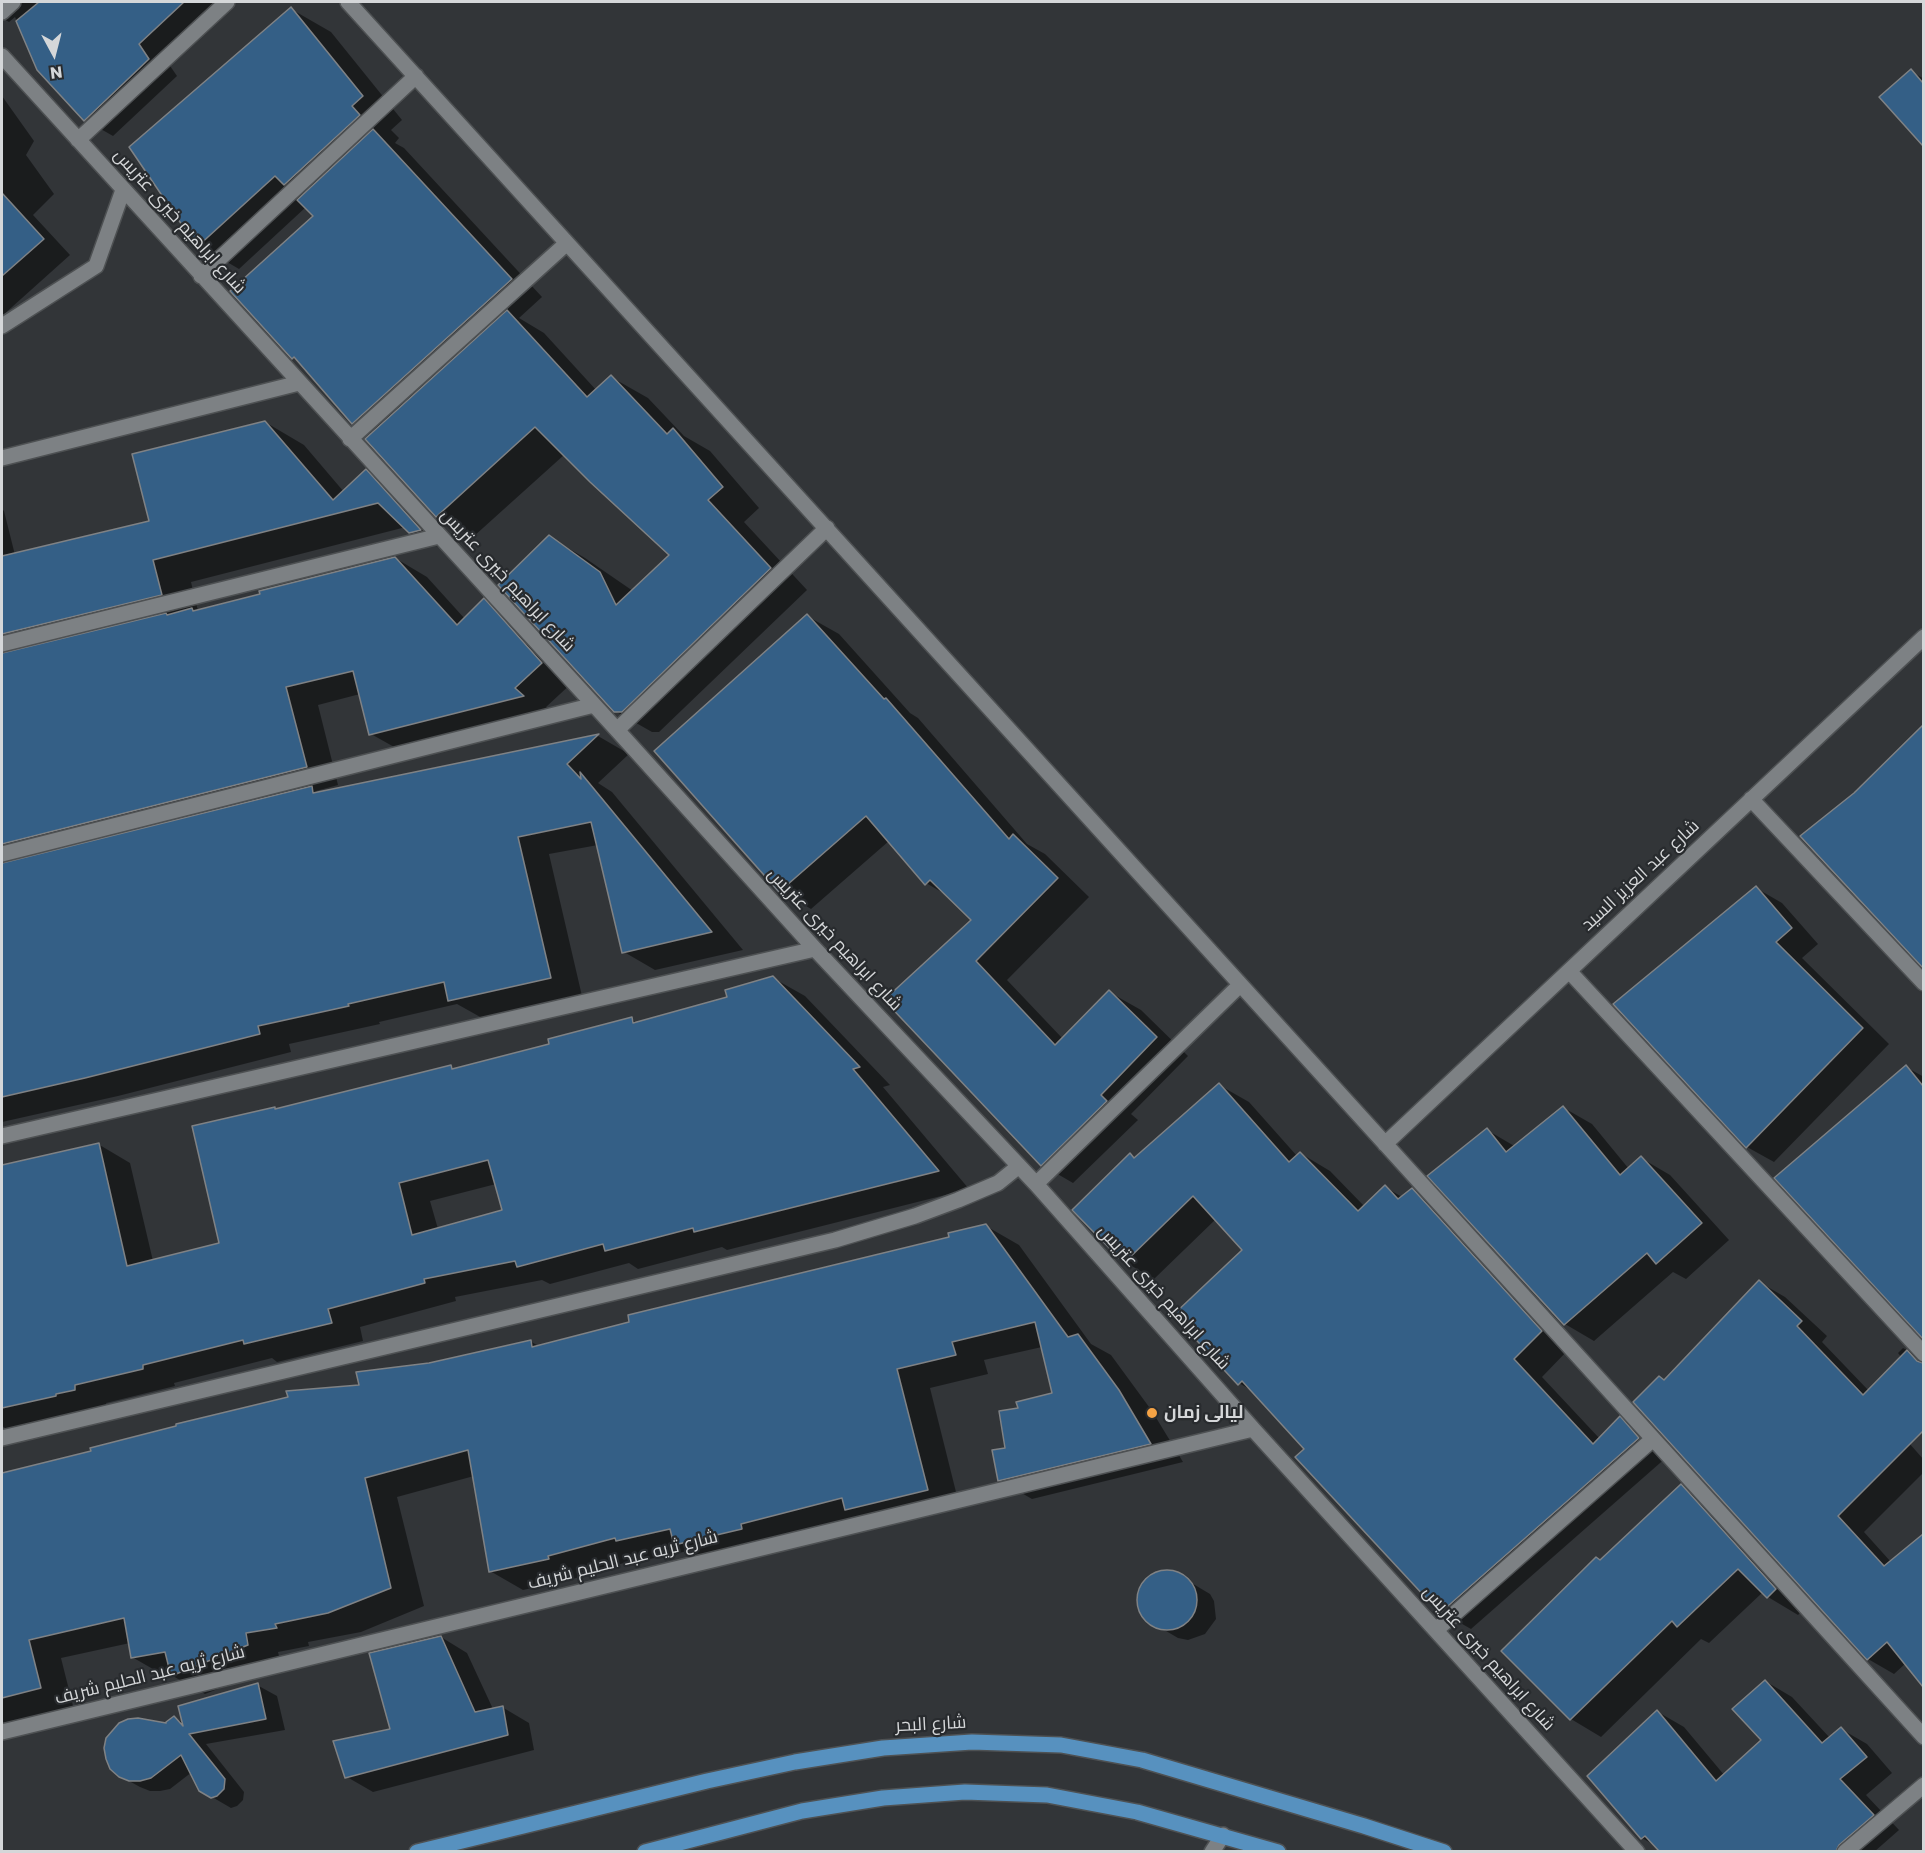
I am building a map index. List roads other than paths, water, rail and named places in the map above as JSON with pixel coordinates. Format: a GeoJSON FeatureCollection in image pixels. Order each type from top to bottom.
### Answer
{"type":"FeatureCollection","features":[{"type":"Feature","properties":{"kind":"main road","name":"شارع البحر"},"geometry":{"type":"LineString","coordinates":[[417,1851],[795,1762],[883,1748],[972,1742],[1061,1745],[1142,1760],[1444,1851]]}},
{"type":"Feature","properties":{"kind":"main road"},"geometry":{"type":"LineString","coordinates":[[645,1851],[802,1811],[883,1798],[965,1792],[1047,1795],[1137,1812],[1278,1851]]}},
{"type":"Feature","properties":{"kind":"street"},"geometry":{"type":"LineString","coordinates":[[2,12],[13,2]]}},
{"type":"Feature","properties":{"kind":"street"},"geometry":{"type":"LineString","coordinates":[[78,140],[227,2]]}},
{"type":"Feature","properties":{"kind":"street"},"geometry":{"type":"LineString","coordinates":[[348,2],[1923,1737]]}},
{"type":"Feature","properties":{"kind":"street","name":"شارع ابراهيم خيرى عتريس"},"geometry":{"type":"LineString","coordinates":[[2,56],[617,730],[814,950],[1036,1184],[1253,1429],[1637,1851]]}},
{"type":"Feature","properties":{"kind":"street"},"geometry":{"type":"LineString","coordinates":[[201,276],[416,76]]}},
{"type":"Feature","properties":{"kind":"street"},"geometry":{"type":"LineString","coordinates":[[2,326],[96,266],[123,190]]}},
{"type":"Feature","properties":{"kind":"street"},"geometry":{"type":"LineString","coordinates":[[350,439],[567,243]]}},
{"type":"Feature","properties":{"kind":"street"},"geometry":{"type":"LineString","coordinates":[[2,458],[299,383]]}},
{"type":"Feature","properties":{"kind":"street"},"geometry":{"type":"LineString","coordinates":[[617,730],[827,528]]}},
{"type":"Feature","properties":{"kind":"street"},"geometry":{"type":"LineString","coordinates":[[2,644],[439,536]]}},
{"type":"Feature","properties":{"kind":"street","name":"شارع عبد العزيز السيد"},"geometry":{"type":"LineString","coordinates":[[1385,1144],[1923,636]]}},
{"type":"Feature","properties":{"kind":"street"},"geometry":{"type":"LineString","coordinates":[[2,854],[594,705]]}},
{"type":"Feature","properties":{"kind":"street"},"geometry":{"type":"LineString","coordinates":[[1751,799],[1923,983]]}},
{"type":"Feature","properties":{"kind":"street"},"geometry":{"type":"LineString","coordinates":[[2,1136],[814,950]]}},
{"type":"Feature","properties":{"kind":"street"},"geometry":{"type":"LineString","coordinates":[[1569,971],[1923,1354]]}},
{"type":"Feature","properties":{"kind":"street"},"geometry":{"type":"LineString","coordinates":[[1036,1184],[1240,985]]}},
{"type":"Feature","properties":{"kind":"street"},"geometry":{"type":"LineString","coordinates":[[2,1438],[835,1240],[915,1216],[958,1200],[998,1183],[1019,1166]]}},
{"type":"Feature","properties":{"kind":"street","name":"شارع ثريه عبد الحليم شريف"},"geometry":{"type":"LineString","coordinates":[[2,1732],[1253,1429]]}},
{"type":"Feature","properties":{"kind":"street"},"geometry":{"type":"LineString","coordinates":[[1436,1630],[1653,1439]]}},
{"type":"Feature","properties":{"kind":"street"},"geometry":{"type":"LineString","coordinates":[[1845,1851],[1923,1785]]}},
{"type":"Feature","properties":{"kind":"street"},"geometry":{"type":"LineString","coordinates":[[1212,1851],[1223,1835]]}},
{"type":"Feature","properties":{"kind":"place","name":"ليالى زمان"},"geometry":{"type":"Point","coordinates":[1152,1413]}}]}
